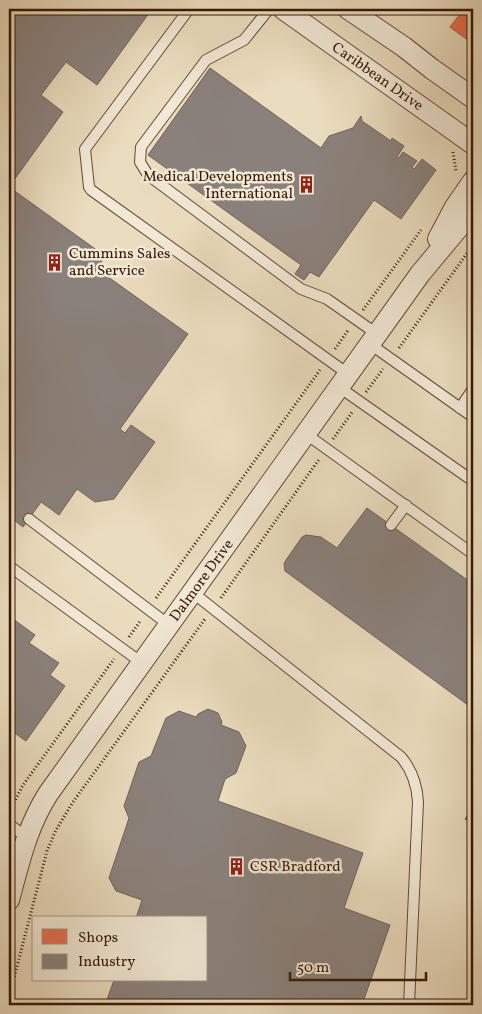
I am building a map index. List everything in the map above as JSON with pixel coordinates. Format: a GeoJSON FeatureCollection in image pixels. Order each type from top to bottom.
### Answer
{"type":"FeatureCollection","features":[{"type":"Feature","properties":{"kind":"street","name":"Caribbean Drive"},"geometry":{"type":"LineString","coordinates":[[283,9],[473,144]]}},
{"type":"Feature","properties":{"kind":"street"},"geometry":{"type":"LineString","coordinates":[[348,9],[404,47],[473,98]]}},
{"type":"Feature","properties":{"kind":"street","name":"Dalmore Drive"},"geometry":{"type":"LineString","coordinates":[[420,274],[448,220],[473,181]]}},
{"type":"Feature","properties":{"kind":"street","name":"Dalmore Drive"},"geometry":{"type":"LineString","coordinates":[[9,900],[12,871],[37,811],[48,794],[420,274],[460,226],[473,214]]}},
{"type":"Feature","properties":{"kind":"lane"},"geometry":{"type":"LineString","coordinates":[[189,9],[85,149],[89,187],[328,360],[344,381],[473,481]]}},
{"type":"Feature","properties":{"kind":"lane"},"geometry":{"type":"LineString","coordinates":[[269,9],[244,40],[206,60],[141,147],[142,166],[148,175],[301,289],[327,299],[356,319],[373,339],[473,417]]}},
{"type":"Feature","properties":{"kind":"lane"},"geometry":{"type":"LineString","coordinates":[[460,408],[473,390]]}},
{"type":"Feature","properties":{"kind":"lane"},"geometry":{"type":"LineString","coordinates":[[306,434],[473,554]]}},
{"type":"Feature","properties":{"kind":"lane"},"geometry":{"type":"LineString","coordinates":[[391,525],[406,505]]}},
{"type":"Feature","properties":{"kind":"lane"},"geometry":{"type":"LineString","coordinates":[[29,519],[169,625]]}},
{"type":"Feature","properties":{"kind":"lane"},"geometry":{"type":"LineString","coordinates":[[9,566],[142,663]]}},
{"type":"Feature","properties":{"kind":"lane"},"geometry":{"type":"LineString","coordinates":[[192,592],[401,757],[408,765],[415,783],[418,802],[408,1005]]}},
{"type":"Feature","properties":{"kind":"lane"},"geometry":{"type":"LineString","coordinates":[[9,824],[26,837]]}},
{"type":"Feature","properties":{"kind":"path"},"geometry":{"type":"LineString","coordinates":[[9,813],[23,784],[426,223]]}},
{"type":"Feature","properties":{"kind":"building: Shops"},"geometry":{"type":"Polygon","coordinates":[[[464,9],[473,9],[473,44],[450,27],[464,9]]]}},
{"type":"Feature","properties":{"kind":"building: Industry"},"geometry":{"type":"Polygon","coordinates":[[[9,9],[152,9],[97,85],[66,62],[41,95],[63,112],[9,187],[9,9]]]}},
{"type":"Feature","properties":{"kind":"building: Industry","name":"Medical Developments International"},"geometry":{"type":"Polygon","coordinates":[[[210,68],[321,148],[329,136],[353,128],[361,116],[362,121],[391,141],[392,138],[404,146],[397,157],[399,158],[403,152],[417,161],[412,167],[414,169],[422,159],[436,170],[401,219],[374,200],[319,277],[310,272],[304,280],[295,274],[301,265],[148,155],[210,68]]]}},
{"type":"Feature","properties":{"kind":"building: Industry","name":"Cummins Sales and Service"},"geometry":{"type":"Polygon","coordinates":[[[9,187],[105,256],[97,269],[188,334],[120,429],[125,433],[131,425],[155,442],[114,499],[95,502],[77,489],[59,515],[41,502],[23,527],[9,516],[9,187]]]}},
{"type":"Feature","properties":{"kind":"building: Industry"},"geometry":{"type":"Polygon","coordinates":[[[367,508],[473,584],[472,708],[285,571],[284,564],[286,560],[302,537],[306,535],[321,537],[337,548],[367,508]]]}},
{"type":"Feature","properties":{"kind":"building: Industry"},"geometry":{"type":"Polygon","coordinates":[[[9,616],[35,635],[29,643],[59,663],[50,675],[65,686],[26,741],[9,729],[9,616]]]}},
{"type":"Feature","properties":{"kind":"building: Industry","name":"CSR Bradford"},"geometry":{"type":"Polygon","coordinates":[[[208,709],[218,713],[222,722],[221,725],[239,732],[246,746],[236,773],[225,779],[218,801],[363,853],[344,908],[390,925],[362,1005],[105,1005],[113,982],[208,982],[208,916],[137,916],[142,900],[116,891],[109,878],[129,818],[124,806],[139,762],[151,756],[166,718],[179,711],[196,717],[208,709]]]}},
{"type":"Feature","properties":{"kind":"building: Industry"},"geometry":{"type":"Polygon","coordinates":[[[473,808],[473,825],[465,819],[473,808]]]}},
{"type":"Feature","properties":{"kind":"place","name":"Medical Developments International"},"geometry":{"type":"Point","coordinates":[307,185]}},
{"type":"Feature","properties":{"kind":"place","name":"Cummins Sales and Service"},"geometry":{"type":"Point","coordinates":[55,262]}},
{"type":"Feature","properties":{"kind":"place","name":"CSR Bradford"},"geometry":{"type":"Point","coordinates":[236,866]}}]}
